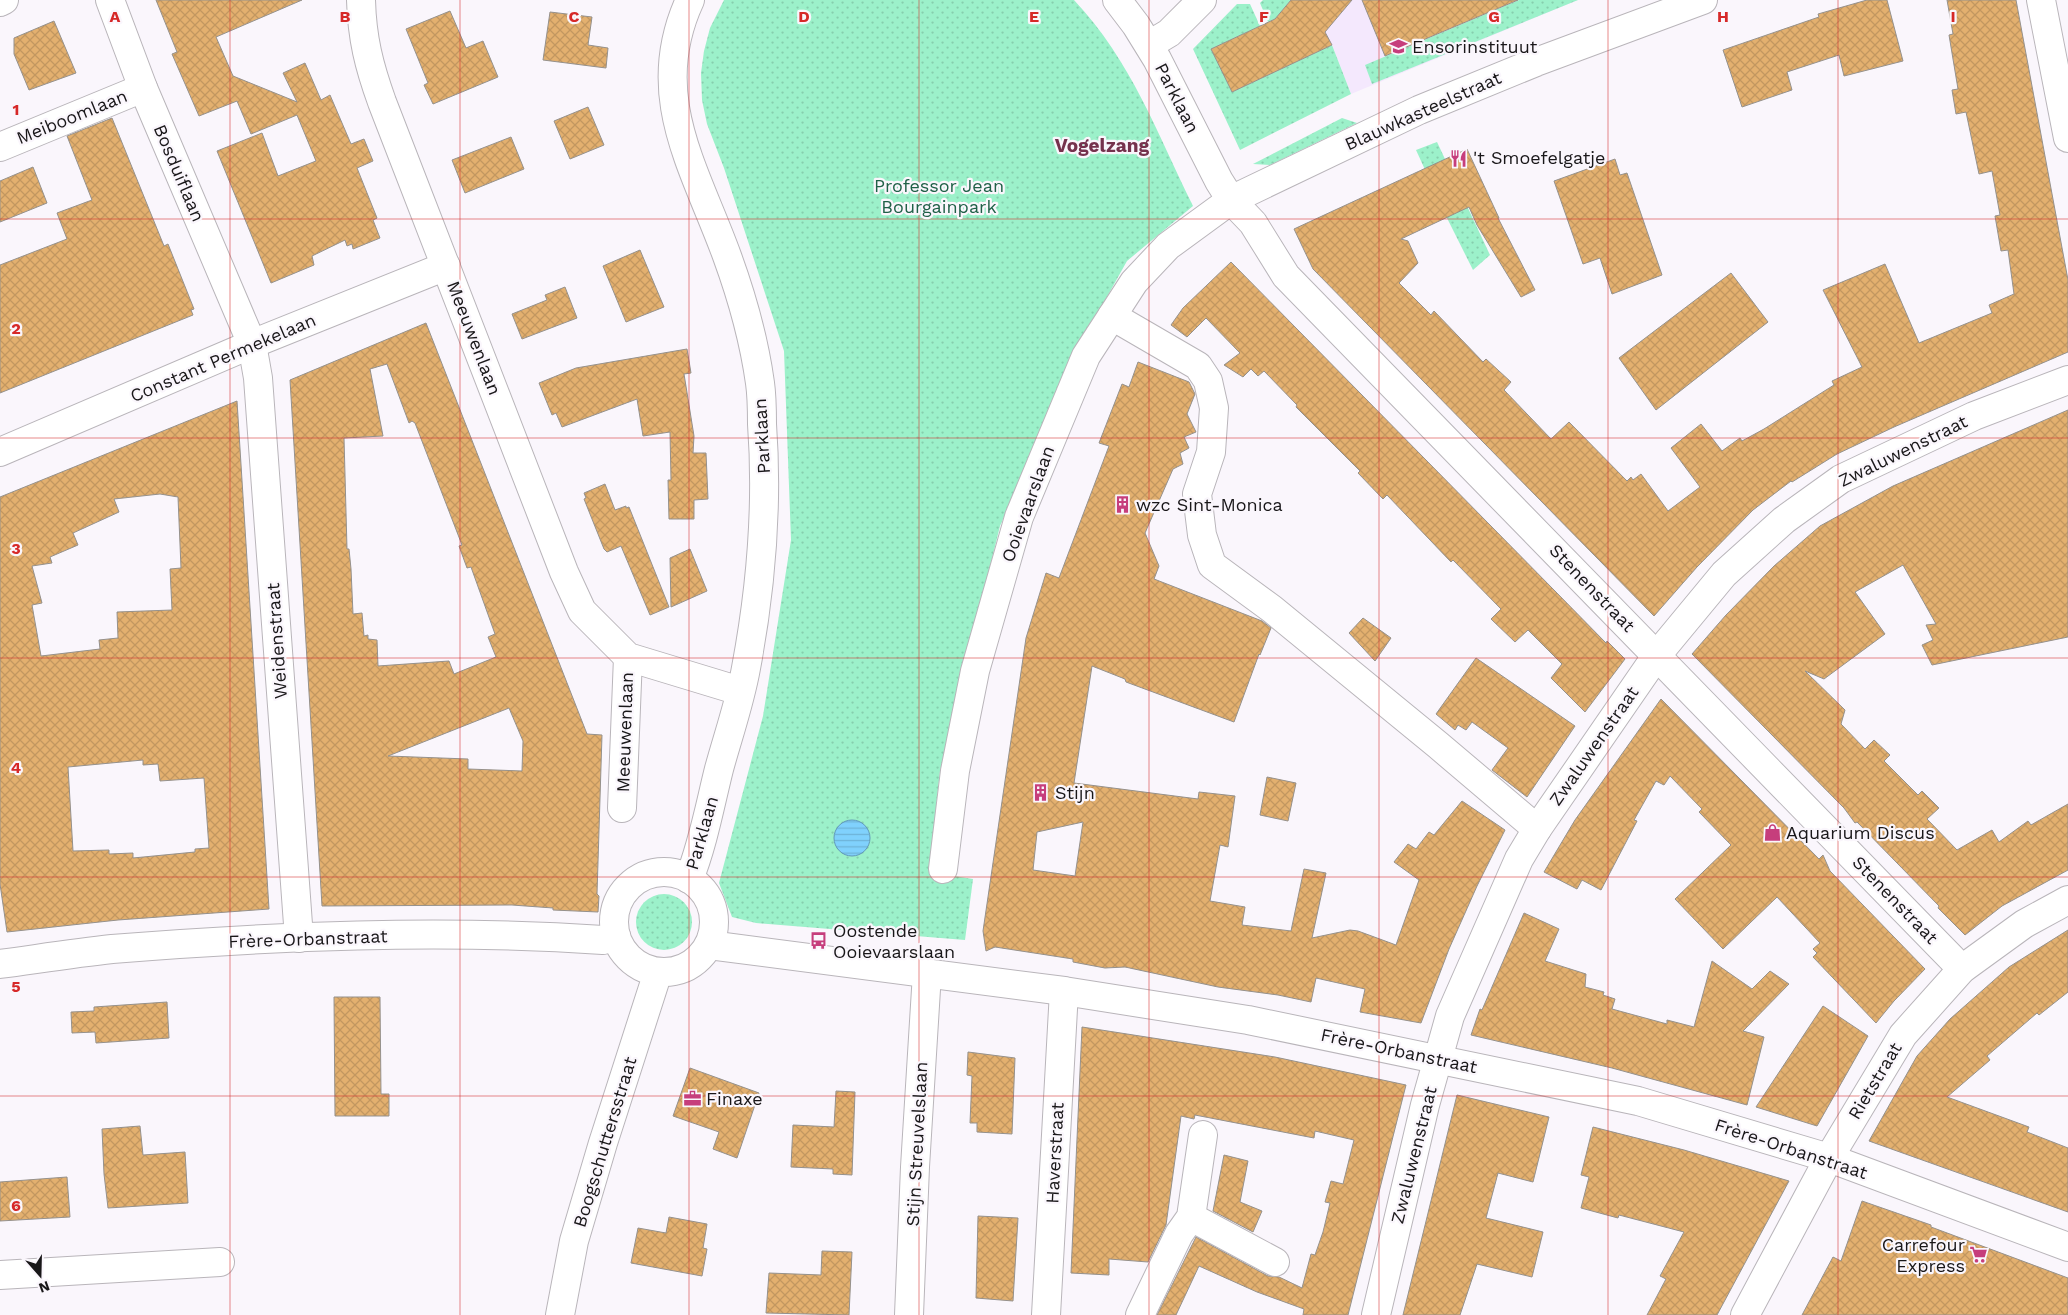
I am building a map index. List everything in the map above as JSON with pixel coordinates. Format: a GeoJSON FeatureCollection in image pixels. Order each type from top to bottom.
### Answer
{"type":"FeatureCollection","features":[{"type":"Feature","properties":{"kind":"street"},"geometry":{"type":"LineString","coordinates":[[0,2],[4,0]]}},
{"type":"Feature","properties":{"kind":"street","name":"Bosduiflaan"},"geometry":{"type":"LineString","coordinates":[[110,0],[144,88],[252,344]]}},
{"type":"Feature","properties":{"kind":"street","name":"Meeuwenlaan"},"geometry":{"type":"LineString","coordinates":[[361,0],[362,29],[370,67],[564,572],[582,611],[628,657],[740,691]]}},
{"type":"Feature","properties":{"kind":"street","name":"Parklaan"},"geometry":{"type":"LineString","coordinates":[[689,879],[746,671],[761,573],[765,464],[760,384],[744,307],[727,256],[684,147],[673,105],[672,73],[676,43],[681,22],[690,0]]}},
{"type":"Feature","properties":{"kind":"street","name":"Parklaan"},"geometry":{"type":"LineString","coordinates":[[1117,0],[1149,45],[1231,200]]}},
{"type":"Feature","properties":{"kind":"street"},"geometry":{"type":"LineString","coordinates":[[1149,45],[1169,33],[1202,0]]}},
{"type":"Feature","properties":{"kind":"street","name":"Blauwkasteelstraat"},"geometry":{"type":"LineString","coordinates":[[1231,200],[1419,110],[1536,62],[1703,0]]}},
{"type":"Feature","properties":{"kind":"street"},"geometry":{"type":"LineString","coordinates":[[2041,0],[2068,138]]}},
{"type":"Feature","properties":{"kind":"street","name":"Meiboomlaan"},"geometry":{"type":"LineString","coordinates":[[0,146],[144,88]]}},
{"type":"Feature","properties":{"kind":"street","name":"Ooievaarslaan"},"geometry":{"type":"LineString","coordinates":[[943,869],[955,771],[975,671],[1019,517],[1086,356],[1134,282],[1168,246],[1231,200]]}},
{"type":"Feature","properties":{"kind":"street","name":"Stenenstraat"},"geometry":{"type":"LineString","coordinates":[[1231,200],[1253,222],[1286,276],[1962,968]]}},
{"type":"Feature","properties":{"kind":"street","name":"Constant Permekelaan"},"geometry":{"type":"LineString","coordinates":[[0,452],[252,344],[446,266]]}},
{"type":"Feature","properties":{"kind":"street"},"geometry":{"type":"LineString","coordinates":[[1112,316],[1198,366],[1208,381],[1214,408],[1211,452],[1197,494],[1202,534],[1212,565],[1279,615],[1537,829]]}},
{"type":"Feature","properties":{"kind":"street","name":"Weidenstraat"},"geometry":{"type":"LineString","coordinates":[[252,344],[258,378],[299,938]]}},
{"type":"Feature","properties":{"kind":"street","name":"Zwaluwenstraat"},"geometry":{"type":"LineString","coordinates":[[1376,1315],[1425,1105],[1454,1008],[1519,859],[1537,829],[1657,655],[1724,574],[1784,520],[1841,479],[1974,416],[2068,380]]}},
{"type":"Feature","properties":{"kind":"street","name":"Meeuwenlaan"},"geometry":{"type":"LineString","coordinates":[[622,808],[628,657]]}},
{"type":"Feature","properties":{"kind":"street"},"geometry":{"type":"LineString","coordinates":[[659,873],[674,874],[689,879],[707,896],[712,908],[714,920],[713,933],[709,945],[700,957],[688,966],[674,971],[658,972],[646,969],[627,955],[616,936],[614,923],[622,896],[631,885],[644,877],[659,873]]}},
{"type":"Feature","properties":{"kind":"street","name":"Rietstraat"},"geometry":{"type":"LineString","coordinates":[[1745,1315],[1829,1158],[1902,1035],[1962,968],[2024,924],[2068,900]]}},
{"type":"Feature","properties":{"kind":"street","name":"Frère-Orbanstraat"},"geometry":{"type":"LineString","coordinates":[[0,964],[111,950],[299,938],[440,934],[603,940],[616,936]]}},
{"type":"Feature","properties":{"kind":"street","name":"Frère-Orbanstraat"},"geometry":{"type":"LineString","coordinates":[[709,945],[1064,992],[1248,1020],[1638,1101],[1829,1158],[2068,1247]]}},
{"type":"Feature","properties":{"kind":"street","name":"Boogschuttersstraat"},"geometry":{"type":"LineString","coordinates":[[560,1315],[574,1241],[603,1143],[658,972]]}},
{"type":"Feature","properties":{"kind":"street","name":"Stijn Streuvelslaan"},"geometry":{"type":"LineString","coordinates":[[909,1315],[915,1167],[927,973]]}},
{"type":"Feature","properties":{"kind":"street","name":"Haverstraat"},"geometry":{"type":"LineString","coordinates":[[1046,1315],[1064,992]]}},
{"type":"Feature","properties":{"kind":"street"},"geometry":{"type":"LineString","coordinates":[[1140,1315],[1179,1234],[1191,1217],[1203,1135]]}},
{"type":"Feature","properties":{"kind":"street"},"geometry":{"type":"LineString","coordinates":[[1191,1217],[1275,1262]]}},
{"type":"Feature","properties":{"kind":"street"},"geometry":{"type":"LineString","coordinates":[[0,1274],[220,1262]]}},
{"type":"Feature","properties":{"kind":"shaded area","name":"Ensorinstituut"},"geometry":{"type":"Polygon","coordinates":[[[1291,0],[1578,0],[1351,94],[1332,45],[1232,92],[1211,49],[1275,19],[1291,0]]]}},
{"type":"Feature","properties":{"kind":"green space","name":"Professor Jean Bourgainpark"},"geometry":{"type":"Polygon","coordinates":[[[724,0],[1074,0],[1112,48],[1127,73],[1154,124],[1193,206],[1127,261],[1079,347],[1000,526],[940,771],[929,872],[973,879],[965,940],[756,923],[732,917],[719,883],[763,716],[791,540],[784,351],[724,168],[707,124],[702,100],[701,73],[704,51],[710,28],[724,0]]]}},
{"type":"Feature","properties":{"kind":"green space"},"geometry":{"type":"Polygon","coordinates":[[[1263,0],[1291,0],[1275,19],[1268,22],[1260,3],[1263,0]]]}},
{"type":"Feature","properties":{"kind":"green space"},"geometry":{"type":"Polygon","coordinates":[[[1519,0],[1578,0],[1372,84],[1365,65],[1519,0]]]}},
{"type":"Feature","properties":{"kind":"green space"},"geometry":{"type":"Polygon","coordinates":[[[1237,4],[1250,4],[1260,26],[1211,49],[1232,92],[1332,45],[1351,94],[1240,150],[1193,49],[1237,4]]]}},
{"type":"Feature","properties":{"kind":"green space"},"geometry":{"type":"Polygon","coordinates":[[[1342,118],[1357,123],[1270,165],[1253,164],[1342,118]]]}},
{"type":"Feature","properties":{"kind":"green space"},"geometry":{"type":"Polygon","coordinates":[[[1437,142],[1490,255],[1473,270],[1416,150],[1437,142]]]}},
{"type":"Feature","properties":{"kind":"green space"},"geometry":{"type":"Polygon","coordinates":[[[658,894],[670,894],[680,898],[688,906],[692,922],[688,938],[680,946],[670,950],[658,950],[648,946],[640,938],[636,928],[636,916],[640,906],[648,898],[658,894]]]}},
{"type":"Feature","properties":{"kind":"water"},"geometry":{"type":"Polygon","coordinates":[[[852,820],[864,826],[870,838],[864,850],[852,856],[840,850],[834,838],[840,826],[852,820]]]}},
{"type":"Feature","properties":{"kind":"building"},"geometry":{"type":"Polygon","coordinates":[[[156,0],[302,0],[216,37],[233,76],[297,102],[283,73],[305,63],[321,100],[330,95],[351,144],[364,139],[373,161],[357,168],[377,218],[373,220],[380,238],[353,249],[352,244],[347,246],[345,240],[312,256],[314,265],[271,283],[217,151],[262,133],[278,176],[316,161],[297,115],[251,134],[237,101],[199,116],[172,54],[177,52],[156,0]]]}},
{"type":"Feature","properties":{"kind":"building"},"geometry":{"type":"Polygon","coordinates":[[[1291,0],[1352,0],[1325,32],[1332,45],[1232,92],[1211,49],[1275,19],[1291,0]]]}},
{"type":"Feature","properties":{"kind":"building"},"geometry":{"type":"Polygon","coordinates":[[[1362,0],[1518,0],[1385,56],[1362,0]]]}},
{"type":"Feature","properties":{"kind":"building"},"geometry":{"type":"Polygon","coordinates":[[[1867,0],[1887,0],[1903,61],[1844,76],[1839,55],[1787,72],[1792,90],[1742,107],[1723,50],[1819,17],[1818,14],[1867,0]]]}},
{"type":"Feature","properties":{"kind":"building"},"geometry":{"type":"Polygon","coordinates":[[[1947,0],[2016,0],[2068,280],[2068,352],[1894,427],[1837,454],[1791,481],[1753,510],[1697,567],[1654,616],[1313,269],[1294,229],[1467,149],[1498,218],[1535,290],[1521,297],[1477,225],[1469,207],[1401,239],[1408,241],[1418,263],[1399,283],[1431,315],[1434,311],[1483,362],[1486,359],[1511,382],[1504,390],[1551,439],[1569,422],[1627,481],[1631,477],[1633,480],[1641,474],[1668,511],[1700,487],[1671,448],[1701,424],[1722,451],[1740,438],[1742,441],[1764,429],[1834,385],[1832,381],[1862,367],[1823,290],[1885,264],[1919,343],[1992,313],[1989,305],[2014,294],[2008,250],[2001,251],[1995,216],[2000,215],[1992,171],[1979,174],[1966,112],[1956,114],[1952,90],[1958,89],[1949,35],[1953,34],[1947,0]]]}},
{"type":"Feature","properties":{"kind":"building"},"geometry":{"type":"Polygon","coordinates":[[[450,11],[466,48],[483,41],[498,77],[433,104],[424,85],[428,83],[406,29],[450,11]]]}},
{"type":"Feature","properties":{"kind":"building"},"geometry":{"type":"Polygon","coordinates":[[[550,12],[592,17],[588,45],[608,48],[606,68],[543,60],[550,12]]]}},
{"type":"Feature","properties":{"kind":"building"},"geometry":{"type":"Polygon","coordinates":[[[54,21],[76,73],[29,90],[14,54],[14,38],[54,21]]]}},
{"type":"Feature","properties":{"kind":"building"},"geometry":{"type":"Polygon","coordinates":[[[588,107],[604,145],[570,159],[554,121],[588,107]]]}},
{"type":"Feature","properties":{"kind":"building"},"geometry":{"type":"Polygon","coordinates":[[[112,118],[164,246],[168,244],[194,309],[191,310],[193,315],[0,393],[0,265],[67,239],[57,213],[92,200],[67,136],[112,118]]]}},
{"type":"Feature","properties":{"kind":"building"},"geometry":{"type":"Polygon","coordinates":[[[511,137],[524,169],[465,193],[452,160],[511,137]]]}},
{"type":"Feature","properties":{"kind":"building"},"geometry":{"type":"Polygon","coordinates":[[[1615,159],[1620,175],[1627,173],[1662,275],[1612,294],[1600,258],[1583,264],[1554,181],[1615,159]]]}},
{"type":"Feature","properties":{"kind":"building"},"geometry":{"type":"Polygon","coordinates":[[[33,167],[47,203],[0,222],[0,181],[33,167]]]}},
{"type":"Feature","properties":{"kind":"building"},"geometry":{"type":"Polygon","coordinates":[[[640,250],[664,307],[626,322],[603,266],[640,250]]]}},
{"type":"Feature","properties":{"kind":"building"},"geometry":{"type":"Polygon","coordinates":[[[1231,262],[1606,643],[1607,641],[1625,659],[1585,712],[1551,678],[1562,664],[1528,630],[1515,642],[1491,619],[1501,609],[1453,560],[1451,562],[1387,495],[1383,499],[1358,473],[1360,471],[1296,407],[1297,405],[1264,371],[1258,376],[1251,369],[1243,377],[1224,365],[1240,353],[1206,318],[1187,337],[1171,325],[1183,308],[1231,262]]]}},
{"type":"Feature","properties":{"kind":"building"},"geometry":{"type":"Polygon","coordinates":[[[1731,273],[1768,322],[1656,410],[1619,358],[1731,273]]]}},
{"type":"Feature","properties":{"kind":"building"},"geometry":{"type":"Polygon","coordinates":[[[565,287],[577,318],[522,339],[512,314],[547,300],[545,295],[565,287]]]}},
{"type":"Feature","properties":{"kind":"building"},"geometry":{"type":"Polygon","coordinates":[[[426,323],[587,734],[602,735],[598,912],[553,910],[553,908],[512,905],[322,906],[290,380],[426,323]],[[387,364],[370,369],[383,436],[344,438],[347,549],[349,549],[351,569],[353,614],[362,613],[364,636],[368,635],[368,639],[377,640],[378,666],[449,661],[454,674],[496,657],[488,637],[495,634],[471,567],[467,568],[459,546],[462,545],[415,423],[412,421],[409,423],[387,364]],[[509,708],[388,756],[468,759],[468,769],[522,771],[523,741],[509,708]]]}},
{"type":"Feature","properties":{"kind":"building"},"geometry":{"type":"Polygon","coordinates":[[[687,349],[691,373],[684,374],[694,436],[693,453],[706,453],[708,499],[694,500],[694,519],[669,519],[668,480],[671,480],[670,432],[643,436],[637,399],[562,427],[556,413],[552,415],[539,383],[576,368],[687,349]]]}},
{"type":"Feature","properties":{"kind":"building"},"geometry":{"type":"Polygon","coordinates":[[[1138,362],[1189,382],[1195,394],[1187,414],[1196,432],[1184,437],[1189,448],[1180,453],[1183,464],[1173,469],[1145,533],[1159,566],[1154,579],[1262,621],[1271,628],[1259,654],[1234,722],[1126,682],[1125,679],[1092,666],[1074,783],[1198,799],[1199,792],[1235,796],[1228,847],[1220,845],[1210,901],[1245,907],[1242,925],[1291,931],[1304,869],[1326,873],[1312,938],[1350,930],[1358,931],[1396,945],[1419,880],[1394,862],[1408,844],[1416,849],[1429,832],[1434,835],[1462,801],[1505,830],[1449,949],[1421,1023],[1360,1012],[1365,989],[1316,978],[1311,1002],[1278,995],[1218,987],[1125,967],[1105,968],[1073,962],[1073,959],[995,947],[986,951],[983,931],[1026,638],[1046,573],[1059,578],[1109,446],[1099,443],[1122,384],[1129,387],[1138,362]],[[1083,822],[1037,832],[1033,870],[1075,876],[1083,822]]]}},
{"type":"Feature","properties":{"kind":"building"},"geometry":{"type":"Polygon","coordinates":[[[237,401],[269,909],[118,920],[7,932],[0,884],[0,497],[237,401]],[[160,494],[114,499],[119,512],[73,533],[78,545],[50,557],[52,563],[32,566],[42,603],[32,605],[41,656],[100,649],[99,640],[118,638],[117,612],[172,610],[170,569],[181,568],[178,497],[160,494]],[[143,760],[68,767],[73,851],[109,850],[109,854],[133,853],[133,858],[195,852],[195,849],[209,848],[204,778],[160,781],[158,764],[143,765],[143,760]]]}},
{"type":"Feature","properties":{"kind":"building"},"geometry":{"type":"Polygon","coordinates":[[[2068,410],[2068,637],[1932,665],[1922,645],[1933,640],[1926,625],[1936,624],[1903,565],[1855,592],[1885,634],[1824,679],[1805,671],[1845,710],[1841,724],[1865,749],[1874,740],[1890,755],[1884,761],[1918,795],[1922,791],[1939,808],[1927,819],[1957,850],[1992,830],[1999,842],[2028,821],[2031,825],[2068,804],[2068,870],[2002,906],[1965,935],[1857,822],[1855,823],[1844,808],[1692,654],[1726,615],[1774,566],[1820,526],[1893,486],[2068,410]]]}},
{"type":"Feature","properties":{"kind":"building"},"geometry":{"type":"Polygon","coordinates":[[[605,484],[615,510],[626,506],[626,508],[629,507],[669,607],[650,615],[621,546],[607,552],[604,549],[584,499],[586,498],[584,493],[605,484]]]}},
{"type":"Feature","properties":{"kind":"building"},"geometry":{"type":"Polygon","coordinates":[[[690,549],[707,591],[671,607],[670,558],[690,549]]]}},
{"type":"Feature","properties":{"kind":"building"},"geometry":{"type":"Polygon","coordinates":[[[1363,618],[1391,638],[1375,661],[1349,633],[1363,618]]]}},
{"type":"Feature","properties":{"kind":"building"},"geometry":{"type":"Polygon","coordinates":[[[1476,658],[1575,726],[1527,797],[1492,770],[1508,748],[1472,722],[1466,730],[1458,725],[1455,730],[1436,714],[1476,658]]]}},
{"type":"Feature","properties":{"kind":"building"},"geometry":{"type":"Polygon","coordinates":[[[1661,699],[1819,859],[1823,855],[1830,871],[1925,969],[1876,1023],[1813,957],[1817,953],[1813,949],[1820,943],[1777,897],[1723,949],[1675,899],[1731,845],[1699,812],[1702,809],[1670,776],[1664,785],[1656,781],[1634,820],[1637,821],[1601,890],[1582,880],[1577,889],[1544,872],[1575,820],[1661,699]]]}},
{"type":"Feature","properties":{"kind":"building"},"geometry":{"type":"Polygon","coordinates":[[[1267,777],[1296,783],[1288,821],[1260,815],[1267,777]]]}},
{"type":"Feature","properties":{"kind":"building"},"geometry":{"type":"Polygon","coordinates":[[[1524,913],[1559,929],[1545,961],[1586,974],[1585,987],[1604,992],[1603,995],[1615,999],[1612,1009],[1667,1024],[1667,1020],[1694,1027],[1712,961],[1752,989],[1770,971],[1789,984],[1743,1031],[1764,1037],[1747,1105],[1612,1068],[1471,1035],[1480,1009],[1482,1010],[1524,913]]]}},
{"type":"Feature","properties":{"kind":"building"},"geometry":{"type":"Polygon","coordinates":[[[2068,930],[2068,992],[2039,1015],[2037,1013],[1987,1056],[1990,1060],[1947,1097],[2029,1127],[2027,1132],[2068,1148],[2068,1212],[1869,1141],[1917,1056],[1950,1019],[2009,967],[2068,930]]]}},
{"type":"Feature","properties":{"kind":"building"},"geometry":{"type":"Polygon","coordinates":[[[334,997],[380,997],[381,1094],[389,1094],[389,1116],[335,1116],[334,997]]]}},
{"type":"Feature","properties":{"kind":"building"},"geometry":{"type":"Polygon","coordinates":[[[167,1002],[169,1038],[96,1043],[95,1032],[72,1033],[71,1012],[94,1011],[94,1007],[167,1002]]]}},
{"type":"Feature","properties":{"kind":"building"},"geometry":{"type":"Polygon","coordinates":[[[1823,1006],[1868,1036],[1817,1126],[1756,1107],[1823,1006]]]}},
{"type":"Feature","properties":{"kind":"building"},"geometry":{"type":"Polygon","coordinates":[[[1082,1027],[1275,1057],[1406,1085],[1348,1315],[1303,1315],[1304,1309],[1257,1292],[1199,1266],[1176,1315],[1157,1315],[1196,1237],[1268,1276],[1279,1277],[1302,1288],[1311,1254],[1315,1255],[1323,1232],[1330,1203],[1325,1202],[1331,1181],[1343,1184],[1354,1140],[1315,1131],[1314,1138],[1195,1115],[1194,1119],[1181,1116],[1166,1225],[1148,1262],[1109,1259],[1109,1275],[1071,1273],[1082,1027]]]}},
{"type":"Feature","properties":{"kind":"building"},"geometry":{"type":"Polygon","coordinates":[[[968,1052],[1015,1058],[1012,1134],[977,1132],[977,1123],[970,1123],[972,1076],[967,1075],[968,1052]]]}},
{"type":"Feature","properties":{"kind":"building"},"geometry":{"type":"Polygon","coordinates":[[[690,1068],[759,1093],[737,1158],[713,1149],[719,1132],[673,1116],[690,1068]]]}},
{"type":"Feature","properties":{"kind":"building"},"geometry":{"type":"Polygon","coordinates":[[[836,1091],[855,1092],[852,1175],[833,1174],[833,1169],[791,1167],[793,1125],[834,1127],[836,1091]]]}},
{"type":"Feature","properties":{"kind":"building"},"geometry":{"type":"Polygon","coordinates":[[[1457,1095],[1549,1117],[1533,1182],[1498,1173],[1486,1218],[1543,1232],[1532,1277],[1477,1264],[1460,1315],[1403,1315],[1457,1095]]]}},
{"type":"Feature","properties":{"kind":"building"},"geometry":{"type":"Polygon","coordinates":[[[140,1126],[143,1155],[185,1152],[188,1203],[108,1208],[102,1129],[140,1126]]]}},
{"type":"Feature","properties":{"kind":"building"},"geometry":{"type":"Polygon","coordinates":[[[1593,1127],[1684,1150],[1789,1181],[1717,1315],[1647,1315],[1666,1279],[1660,1276],[1684,1232],[1619,1215],[1618,1218],[1581,1208],[1589,1177],[1581,1175],[1593,1127]]]}},
{"type":"Feature","properties":{"kind":"building"},"geometry":{"type":"Polygon","coordinates":[[[1224,1155],[1248,1161],[1240,1202],[1262,1211],[1253,1232],[1213,1211],[1224,1155]]]}},
{"type":"Feature","properties":{"kind":"building"},"geometry":{"type":"Polygon","coordinates":[[[67,1177],[70,1217],[0,1221],[0,1182],[67,1177]]]}},
{"type":"Feature","properties":{"kind":"building"},"geometry":{"type":"Polygon","coordinates":[[[1862,1201],[1931,1225],[1931,1227],[2068,1278],[2068,1315],[1802,1315],[1833,1257],[1841,1261],[1862,1201]]]}},
{"type":"Feature","properties":{"kind":"building"},"geometry":{"type":"Polygon","coordinates":[[[978,1216],[1018,1218],[1013,1301],[976,1298],[978,1216]]]}},
{"type":"Feature","properties":{"kind":"building"},"geometry":{"type":"Polygon","coordinates":[[[669,1217],[707,1224],[703,1248],[707,1249],[702,1276],[631,1263],[638,1228],[666,1233],[669,1217]]]}},
{"type":"Feature","properties":{"kind":"building"},"geometry":{"type":"Polygon","coordinates":[[[822,1251],[852,1252],[849,1315],[766,1313],[769,1273],[821,1275],[822,1251]]]}},
{"type":"Feature","properties":{"kind":"place","name":"Ensorinstituut"},"geometry":{"type":"Point","coordinates":[1398,47]}},
{"type":"Feature","properties":{"kind":"place","name":"'t Smoefelgatje"},"geometry":{"type":"Point","coordinates":[1459,158]}},
{"type":"Feature","properties":{"kind":"place","name":"wzc Sint-Monica"},"geometry":{"type":"Point","coordinates":[1122,505]}},
{"type":"Feature","properties":{"kind":"place","name":"Stijn"},"geometry":{"type":"Point","coordinates":[1041,793]}},
{"type":"Feature","properties":{"kind":"place","name":"Aquarium Discus"},"geometry":{"type":"Point","coordinates":[1772,833]}},
{"type":"Feature","properties":{"kind":"place","name":"Oostende Ooievaarslaan"},"geometry":{"type":"Point","coordinates":[819,941]}},
{"type":"Feature","properties":{"kind":"place","name":"Finaxe"},"geometry":{"type":"Point","coordinates":[692,1099]}},
{"type":"Feature","properties":{"kind":"place","name":"Carrefour Express"},"geometry":{"type":"Point","coordinates":[1979,1255]}},
{"type":"Feature","properties":{"kind":"district","name":"Vogelzang"},"geometry":{"type":"Point","coordinates":[1102,145]}}]}
